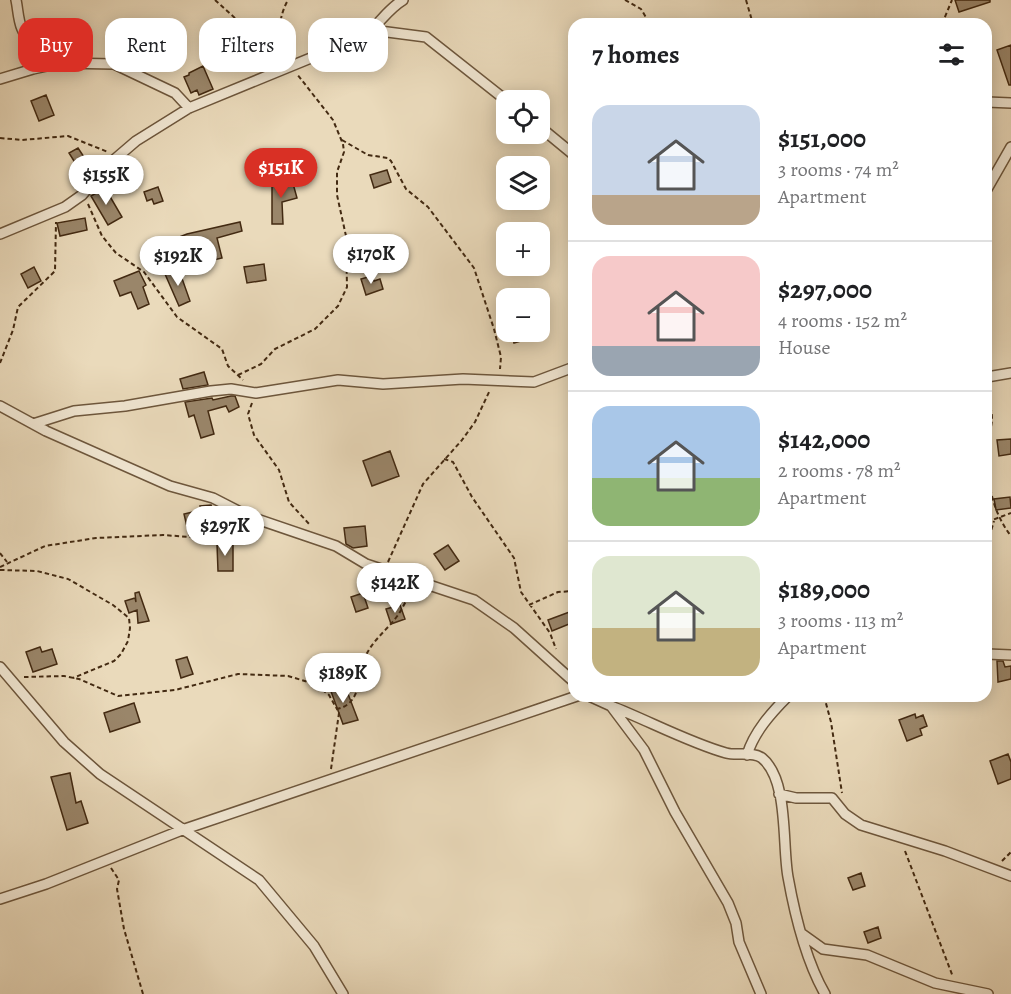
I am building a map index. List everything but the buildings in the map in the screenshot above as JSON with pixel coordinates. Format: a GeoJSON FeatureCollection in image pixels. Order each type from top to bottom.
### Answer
{"type":"FeatureCollection","features":[{"type":"Feature","properties":{"kind":"street"},"geometry":{"type":"LineString","coordinates":[[16,0],[19,18]]}},
{"type":"Feature","properties":{"kind":"street"},"geometry":{"type":"LineString","coordinates":[[382,18],[391,8],[403,0]]}},
{"type":"Feature","properties":{"kind":"street"},"geometry":{"type":"LineString","coordinates":[[388,32],[426,37],[496,92]]}},
{"type":"Feature","properties":{"kind":"street"},"geometry":{"type":"LineString","coordinates":[[93,64],[114,64],[176,93],[189,108]]}},
{"type":"Feature","properties":{"kind":"street"},"geometry":{"type":"LineString","coordinates":[[0,79],[23,72]]}},
{"type":"Feature","properties":{"kind":"street"},"geometry":{"type":"LineString","coordinates":[[0,234],[65,207],[93,185],[108,165],[136,141],[189,108],[278,72]]}},
{"type":"Feature","properties":{"kind":"street"},"geometry":{"type":"LineString","coordinates":[[992,102],[1011,103]]}},
{"type":"Feature","properties":{"kind":"street"},"geometry":{"type":"LineString","coordinates":[[550,135],[568,150]]}},
{"type":"Feature","properties":{"kind":"street"},"geometry":{"type":"LineString","coordinates":[[992,180],[1011,147]]}},
{"type":"Feature","properties":{"kind":"street"},"geometry":{"type":"LineString","coordinates":[[33,424],[74,411],[125,406],[211,391],[231,389],[256,393],[338,380],[383,384],[463,379],[534,382],[568,369]]}},
{"type":"Feature","properties":{"kind":"street"},"geometry":{"type":"LineString","coordinates":[[992,376],[1011,373]]}},
{"type":"Feature","properties":{"kind":"street"},"geometry":{"type":"LineString","coordinates":[[0,406],[33,424],[170,486],[213,498],[249,516],[336,546],[361,562],[474,600],[492,611],[555,662],[568,676]]}},
{"type":"Feature","properties":{"kind":"street"},"geometry":{"type":"LineString","coordinates":[[992,654],[1011,655]]}},
{"type":"Feature","properties":{"kind":"street"},"geometry":{"type":"LineString","coordinates":[[0,667],[64,742],[100,774],[259,880],[314,946],[343,994]]}},
{"type":"Feature","properties":{"kind":"street"},"geometry":{"type":"LineString","coordinates":[[0,899],[182,830],[568,699]]}},
{"type":"Feature","properties":{"kind":"street"},"geometry":{"type":"LineString","coordinates":[[602,702],[726,753],[758,755],[768,765],[779,794],[787,875],[810,965],[825,994]]}},
{"type":"Feature","properties":{"kind":"street"},"geometry":{"type":"LineString","coordinates":[[747,755],[750,745],[769,715],[782,702]]}},
{"type":"Feature","properties":{"kind":"street"},"geometry":{"type":"LineString","coordinates":[[611,706],[644,750],[675,812],[728,903],[736,923],[739,942],[761,994]]}},
{"type":"Feature","properties":{"kind":"street"},"geometry":{"type":"LineString","coordinates":[[779,794],[796,798],[832,798],[845,814],[861,825],[945,851],[1011,876]]}},
{"type":"Feature","properties":{"kind":"street"},"geometry":{"type":"LineString","coordinates":[[802,934],[823,949],[867,955],[935,983],[988,994]]}},
{"type":"Feature","properties":{"kind":"path"},"geometry":{"type":"LineString","coordinates":[[215,0],[235,18]]}},
{"type":"Feature","properties":{"kind":"path"},"geometry":{"type":"LineString","coordinates":[[280,18],[288,0]]}},
{"type":"Feature","properties":{"kind":"path"},"geometry":{"type":"LineString","coordinates":[[626,0],[644,12],[647,18]]}},
{"type":"Feature","properties":{"kind":"path"},"geometry":{"type":"LineString","coordinates":[[746,0],[751,18]]}},
{"type":"Feature","properties":{"kind":"path"},"geometry":{"type":"LineString","coordinates":[[944,18],[952,0]]}},
{"type":"Feature","properties":{"kind":"path"},"geometry":{"type":"LineString","coordinates":[[238,375],[261,364],[275,349],[315,329],[330,316],[343,299],[348,276],[346,236],[337,195],[338,172],[344,152],[342,140],[326,110],[294,72]]}},
{"type":"Feature","properties":{"kind":"path"},"geometry":{"type":"LineString","coordinates":[[0,138],[22,140],[68,136],[119,155]]}},
{"type":"Feature","properties":{"kind":"path"},"geometry":{"type":"LineString","coordinates":[[342,140],[368,155],[388,158],[406,189],[428,207],[474,268],[501,357],[497,380],[468,431],[423,484],[385,570]]}},
{"type":"Feature","properties":{"kind":"path"},"geometry":{"type":"LineString","coordinates":[[82,195],[102,236],[116,253],[144,272],[177,317],[222,349],[228,366],[256,393],[248,414],[249,423],[279,470],[289,502],[312,527]]}},
{"type":"Feature","properties":{"kind":"path"},"geometry":{"type":"LineString","coordinates":[[0,363],[13,330],[18,307],[55,271],[55,223],[63,215],[65,207]]}},
{"type":"Feature","properties":{"kind":"path"},"geometry":{"type":"LineString","coordinates":[[444,459],[453,462],[472,497],[513,558],[520,592],[550,633],[556,651]]}},
{"type":"Feature","properties":{"kind":"path"},"geometry":{"type":"LineString","coordinates":[[992,499],[993,506],[1011,536]]}},
{"type":"Feature","properties":{"kind":"path"},"geometry":{"type":"LineString","coordinates":[[992,525],[993,521],[1011,513]]}},
{"type":"Feature","properties":{"kind":"path"},"geometry":{"type":"LineString","coordinates":[[0,568],[7,562],[45,546],[70,541],[163,535],[190,537],[213,533],[249,516]]}},
{"type":"Feature","properties":{"kind":"path"},"geometry":{"type":"LineString","coordinates":[[0,554],[7,562]]}},
{"type":"Feature","properties":{"kind":"path"},"geometry":{"type":"LineString","coordinates":[[0,568],[37,571],[68,579],[113,605],[129,618],[128,641],[121,654],[114,661],[73,678]]}},
{"type":"Feature","properties":{"kind":"path"},"geometry":{"type":"LineString","coordinates":[[337,709],[345,707],[356,697],[359,675],[367,653],[384,629],[398,615],[418,580]]}},
{"type":"Feature","properties":{"kind":"path"},"geometry":{"type":"LineString","coordinates":[[529,605],[558,592],[568,591]]}},
{"type":"Feature","properties":{"kind":"path"},"geometry":{"type":"LineString","coordinates":[[9,678],[46,675],[73,678],[118,696],[175,690],[238,674],[288,676],[315,684],[329,695],[339,713],[329,780]]}},
{"type":"Feature","properties":{"kind":"path"},"geometry":{"type":"LineString","coordinates":[[825,702],[838,760],[845,814]]}},
{"type":"Feature","properties":{"kind":"path"},"geometry":{"type":"LineString","coordinates":[[899,838],[911,862],[957,987]]}},
{"type":"Feature","properties":{"kind":"path"},"geometry":{"type":"LineString","coordinates":[[110,859],[112,872],[119,880],[117,889],[124,929],[143,994]]}}]}
